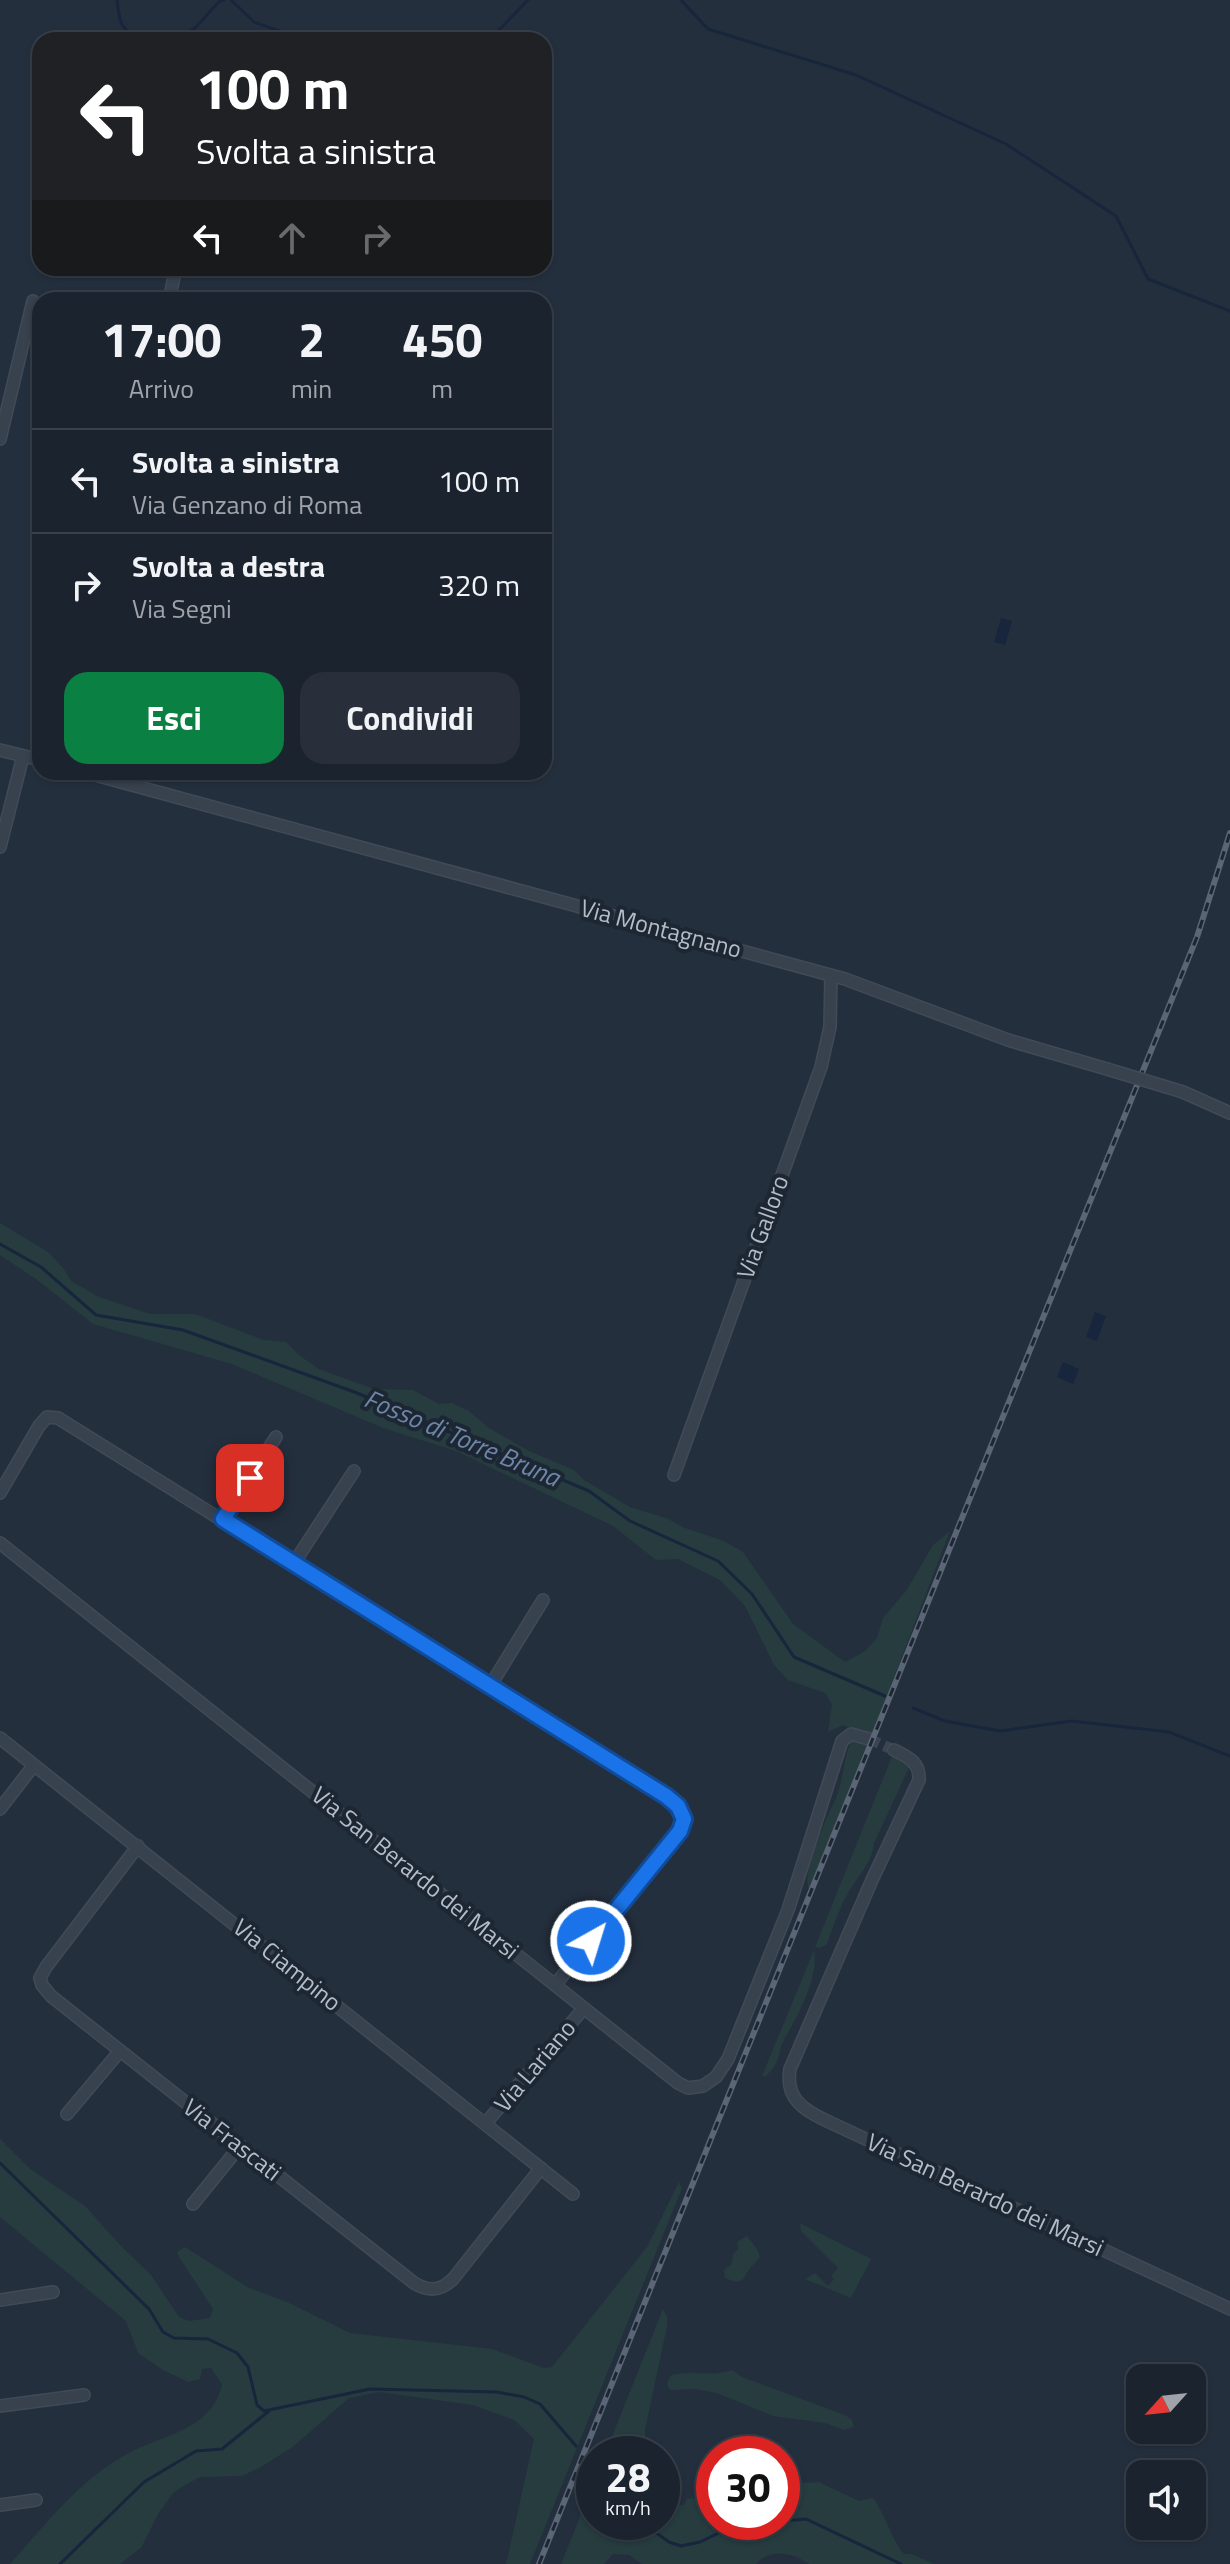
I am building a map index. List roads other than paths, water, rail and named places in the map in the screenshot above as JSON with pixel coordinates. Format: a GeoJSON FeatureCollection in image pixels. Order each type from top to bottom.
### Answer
{"type":"FeatureCollection","features":[{"type":"Feature","properties":{"kind":"street"},"geometry":{"type":"LineString","coordinates":[[0,439],[32,305]]}},
{"type":"Feature","properties":{"kind":"street"},"geometry":{"type":"LineString","coordinates":[[0,750],[32,758]]}},
{"type":"Feature","properties":{"kind":"street"},"geometry":{"type":"LineString","coordinates":[[0,847],[23,756]]}},
{"type":"Feature","properties":{"kind":"street","name":"Via Montagnano"},"geometry":{"type":"LineString","coordinates":[[113,780],[831,975],[1008,1040],[1183,1092],[1230,1113]]}},
{"type":"Feature","properties":{"kind":"street","name":"Via Galloro"},"geometry":{"type":"LineString","coordinates":[[674,1475],[821,1067],[830,1027],[831,975]]}},
{"type":"Feature","properties":{"kind":"street"},"geometry":{"type":"LineString","coordinates":[[0,1493],[39,1426],[47,1417],[54,1417],[294,1563],[678,1806],[684,1819],[680,1831],[555,1985]]}},
{"type":"Feature","properties":{"kind":"street"},"geometry":{"type":"LineString","coordinates":[[223,1519],[276,1437]]}},
{"type":"Feature","properties":{"kind":"street"},"geometry":{"type":"LineString","coordinates":[[294,1563],[354,1471]]}},
{"type":"Feature","properties":{"kind":"street","name":"Via San Berardo dei Marsi"},"geometry":{"type":"LineString","coordinates":[[0,1543],[681,2085],[696,2088],[712,2081],[728,2059],[782,1926],[839,1746],[848,1735],[869,1739]]}},
{"type":"Feature","properties":{"kind":"street"},"geometry":{"type":"LineString","coordinates":[[490,1686],[543,1600]]}},
{"type":"Feature","properties":{"kind":"street","name":"Via Ciampino"},"geometry":{"type":"LineString","coordinates":[[0,1738],[573,2194]]}},
{"type":"Feature","properties":{"kind":"street","name":"Via San Berardo dei Marsi"},"geometry":{"type":"LineString","coordinates":[[894,1750],[914,1762],[919,1770],[919,1780],[790,2069],[789,2085],[793,2098],[801,2107],[827,2121],[1230,2309]]}},
{"type":"Feature","properties":{"kind":"street"},"geometry":{"type":"LineString","coordinates":[[0,1809],[34,1765]]}},
{"type":"Feature","properties":{"kind":"street","name":"Via Frascati"},"geometry":{"type":"LineString","coordinates":[[138,1846],[46,1967],[40,1978],[51,1996],[414,2283],[427,2289],[442,2288],[453,2279],[541,2168]]}},
{"type":"Feature","properties":{"kind":"street","name":"Via Lariano"},"geometry":{"type":"LineString","coordinates":[[485,2124],[584,2008]]}},
{"type":"Feature","properties":{"kind":"street"},"geometry":{"type":"LineString","coordinates":[[67,2114],[120,2051]]}},
{"type":"Feature","properties":{"kind":"street"},"geometry":{"type":"LineString","coordinates":[[193,2204],[240,2146]]}},
{"type":"Feature","properties":{"kind":"street"},"geometry":{"type":"LineString","coordinates":[[0,2300],[53,2292]]}},
{"type":"Feature","properties":{"kind":"street"},"geometry":{"type":"LineString","coordinates":[[0,2406],[84,2395]]}},
{"type":"Feature","properties":{"kind":"street"},"geometry":{"type":"LineString","coordinates":[[0,2505],[36,2500]]}},
{"type":"Feature","properties":{"kind":"water"},"geometry":{"type":"Polygon","coordinates":[[[1001,618],[1012,621],[1005,645],[994,642],[1001,618]]]}},
{"type":"Feature","properties":{"kind":"water"},"geometry":{"type":"Polygon","coordinates":[[[1095,1312],[1106,1316],[1097,1341],[1086,1337],[1095,1312]]]}},
{"type":"Feature","properties":{"kind":"water"},"geometry":{"type":"Polygon","coordinates":[[[1063,1362],[1079,1369],[1073,1384],[1057,1377],[1063,1362]]]}},
{"type":"Feature","properties":{"kind":"waterway"},"geometry":{"type":"LineString","coordinates":[[117,0],[119,15],[128,32]]}},
{"type":"Feature","properties":{"kind":"waterway"},"geometry":{"type":"LineString","coordinates":[[189,32],[224,0]]}},
{"type":"Feature","properties":{"kind":"waterway"},"geometry":{"type":"LineString","coordinates":[[231,0],[254,22],[282,32]]}},
{"type":"Feature","properties":{"kind":"waterway"},"geometry":{"type":"LineString","coordinates":[[497,32],[528,0]]}},
{"type":"Feature","properties":{"kind":"waterway"},"geometry":{"type":"LineString","coordinates":[[681,0],[708,29],[856,75],[1006,144],[1116,216],[1148,279],[1230,311]]}},
{"type":"Feature","properties":{"kind":"waterway","name":"Fosso di Torre Bruna"},"geometry":{"type":"LineString","coordinates":[[0,1244],[41,1267],[96,1315],[183,1330],[357,1393],[589,1491],[630,1521],[718,1561],[752,1594],[794,1657],[885,1696]]}},
{"type":"Feature","properties":{"kind":"waterway","name":"Fosso di Torre Bruna"},"geometry":{"type":"LineString","coordinates":[[913,1708],[945,1721],[1000,1731],[1072,1721],[1169,1732],[1230,1756]]}},
{"type":"Feature","properties":{"kind":"waterway"},"geometry":{"type":"LineString","coordinates":[[0,2163],[149,2309],[163,2332],[174,2338],[208,2339],[237,2353],[248,2367],[257,2405],[264,2411],[370,2389],[497,2392],[524,2397],[540,2404],[576,2446]]}},
{"type":"Feature","properties":{"kind":"waterway"},"geometry":{"type":"LineString","coordinates":[[60,2564],[144,2482],[196,2451],[222,2449],[269,2411]]}},
{"type":"Feature","properties":{"kind":"waterway"},"geometry":{"type":"LineString","coordinates":[[800,2520],[806,2519],[901,2564]]}},
{"type":"Feature","properties":{"kind":"waterway"},"geometry":{"type":"LineString","coordinates":[[666,2540],[681,2546],[704,2540]]}},
{"type":"Feature","properties":{"kind":"tunnel"},"geometry":{"type":"LineString","coordinates":[[869,1739],[894,1750]]}},
{"type":"Feature","properties":{"kind":"railway"},"geometry":{"type":"LineString","coordinates":[[539,2564],[1197,937],[1230,833]]}}]}
